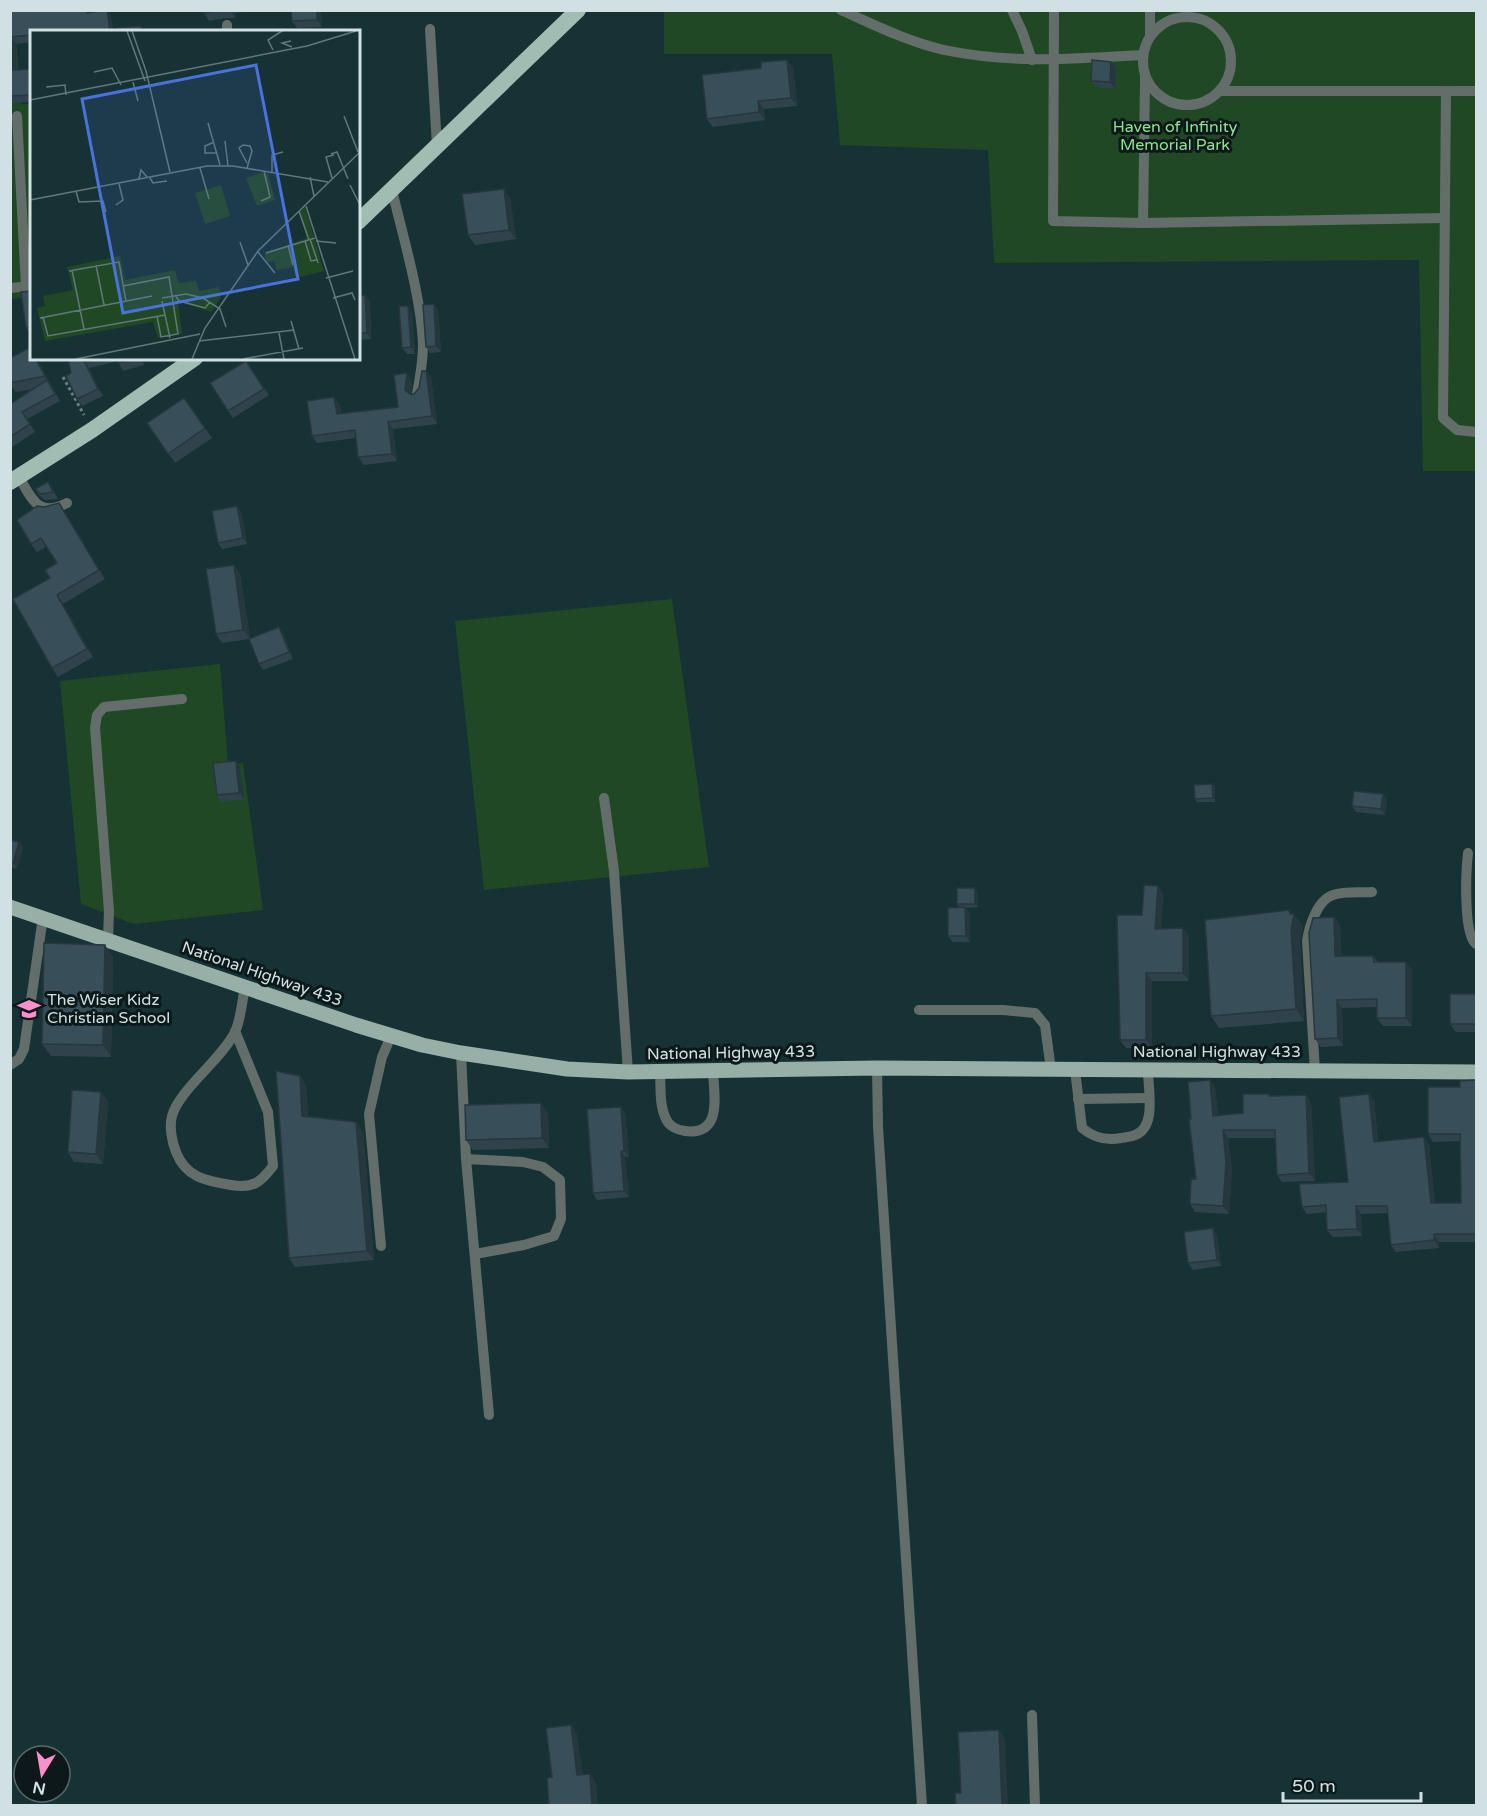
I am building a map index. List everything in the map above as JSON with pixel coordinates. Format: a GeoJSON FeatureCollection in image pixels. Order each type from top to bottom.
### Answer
{"type":"FeatureCollection","features":[{"type":"Feature","properties":{"kind":"highway"},"geometry":{"type":"LineString","coordinates":[[360,220],[578,10]]}},
{"type":"Feature","properties":{"kind":"highway"},"geometry":{"type":"LineString","coordinates":[[15,479],[92,430],[192,360]]}},
{"type":"Feature","properties":{"kind":"main road","name":"National Highway 433"},"geometry":{"type":"LineString","coordinates":[[10,907],[391,1036],[460,1053],[567,1069],[628,1072],[877,1068],[1476,1072]]}},
{"type":"Feature","properties":{"kind":"lane"},"geometry":{"type":"LineString","coordinates":[[841,10],[885,30],[942,49],[985,57],[1053,60],[1142,55]]}},
{"type":"Feature","properties":{"kind":"lane"},"geometry":{"type":"LineString","coordinates":[[1012,10],[1032,60]]}},
{"type":"Feature","properties":{"kind":"lane"},"geometry":{"type":"LineString","coordinates":[[1054,10],[1053,221],[1143,223],[1444,218]]}},
{"type":"Feature","properties":{"kind":"lane"},"geometry":{"type":"LineString","coordinates":[[1143,223],[1145,77],[1142,55],[1150,36],[1150,10]]}},
{"type":"Feature","properties":{"kind":"lane"},"geometry":{"type":"LineString","coordinates":[[1145,77],[1158,96],[1179,105],[1202,104],[1221,91],[1230,73],[1231,52],[1222,34],[1206,21],[1186,17],[1165,22],[1150,36]]}},
{"type":"Feature","properties":{"kind":"lane"},"geometry":{"type":"LineString","coordinates":[[430,29],[437,146]]}},
{"type":"Feature","properties":{"kind":"lane"},"geometry":{"type":"LineString","coordinates":[[1221,91],[1476,91]]}},
{"type":"Feature","properties":{"kind":"lane"},"geometry":{"type":"LineString","coordinates":[[1446,91],[1443,418],[1457,430],[1476,432]]}},
{"type":"Feature","properties":{"kind":"lane"},"geometry":{"type":"LineString","coordinates":[[10,288],[29,286],[17,116]]}},
{"type":"Feature","properties":{"kind":"lane"},"geometry":{"type":"LineString","coordinates":[[392,190],[419,308],[423,344],[422,369],[417,394]]}},
{"type":"Feature","properties":{"kind":"lane"},"geometry":{"type":"LineString","coordinates":[[15,479],[42,508],[57,508],[67,503]]}},
{"type":"Feature","properties":{"kind":"lane"},"geometry":{"type":"LineString","coordinates":[[108,939],[110,910],[95,728],[96,715],[104,707],[182,699]]}},
{"type":"Feature","properties":{"kind":"lane"},"geometry":{"type":"LineString","coordinates":[[604,798],[614,871],[628,1072]]}},
{"type":"Feature","properties":{"kind":"lane"},"geometry":{"type":"LineString","coordinates":[[1468,853],[1466,870],[1469,928],[1472,941],[1476,944]]}},
{"type":"Feature","properties":{"kind":"lane"},"geometry":{"type":"LineString","coordinates":[[1315,1071],[1307,941],[1310,926],[1323,903],[1332,895],[1372,892]]}},
{"type":"Feature","properties":{"kind":"lane"},"geometry":{"type":"LineString","coordinates":[[10,1065],[19,1059],[24,1049],[43,917]]}},
{"type":"Feature","properties":{"kind":"lane"},"geometry":{"type":"LineString","coordinates":[[236,1031],[268,1112],[273,1166],[261,1182],[241,1187],[201,1180],[180,1163],[172,1142],[171,1117],[181,1098],[218,1057],[236,1031],[245,987]]}},
{"type":"Feature","properties":{"kind":"lane"},"geometry":{"type":"LineString","coordinates":[[919,1010],[1003,1010],[1035,1013],[1045,1025],[1051,1070]]}},
{"type":"Feature","properties":{"kind":"lane"},"geometry":{"type":"LineString","coordinates":[[381,1246],[369,1114],[382,1057],[391,1036]]}},
{"type":"Feature","properties":{"kind":"lane"},"geometry":{"type":"LineString","coordinates":[[460,1053],[465,1159],[489,1415]]}},
{"type":"Feature","properties":{"kind":"lane"},"geometry":{"type":"LineString","coordinates":[[877,1068],[878,1127],[922,1806]]}},
{"type":"Feature","properties":{"kind":"lane"},"geometry":{"type":"LineString","coordinates":[[1075,1070],[1082,1128],[1092,1136],[1113,1139],[1135,1135],[1145,1129],[1149,1116],[1148,1070]]}},
{"type":"Feature","properties":{"kind":"lane"},"geometry":{"type":"LineString","coordinates":[[660,1072],[662,1108],[667,1122],[677,1130],[691,1132],[705,1128],[712,1118],[715,1105],[713,1071]]}},
{"type":"Feature","properties":{"kind":"lane"},"geometry":{"type":"LineString","coordinates":[[1078,1099],[1148,1098]]}},
{"type":"Feature","properties":{"kind":"lane"},"geometry":{"type":"LineString","coordinates":[[465,1159],[523,1162],[543,1167],[560,1180],[561,1219],[554,1236],[524,1245],[475,1254]]}},
{"type":"Feature","properties":{"kind":"lane"},"geometry":{"type":"LineString","coordinates":[[1032,1715],[1035,1806]]}},
{"type":"Feature","properties":{"kind":"path"},"geometry":{"type":"LineString","coordinates":[[63,377],[92,430]]}},
{"type":"Feature","properties":{"kind":"green space"},"geometry":{"type":"Polygon","coordinates":[[[14,10],[21,104],[30,104],[30,297],[11,299],[10,11],[14,10]]]}},
{"type":"Feature","properties":{"kind":"green space","name":"Haven of Infinity Memorial Park"},"geometry":{"type":"Polygon","coordinates":[[[664,11],[1476,11],[1476,471],[1423,471],[1419,260],[994,263],[988,150],[840,145],[832,54],[664,54],[664,11]]]}},
{"type":"Feature","properties":{"kind":"green space"},"geometry":{"type":"Polygon","coordinates":[[[672,599],[709,867],[484,890],[455,621],[672,599]]]}},
{"type":"Feature","properties":{"kind":"green space"},"geometry":{"type":"Polygon","coordinates":[[[220,664],[228,764],[243,763],[263,910],[134,924],[81,904],[60,681],[220,664]]]}},
{"type":"Feature","properties":{"kind":"building"},"geometry":{"type":"Polygon","coordinates":[[[10,10],[86,10],[87,13],[107,10],[110,30],[30,30],[30,35],[11,37],[13,70],[30,69],[30,95],[10,96],[10,10]]]}},
{"type":"Feature","properties":{"kind":"building"},"geometry":{"type":"Polygon","coordinates":[[[204,10],[220,10],[204,13],[204,10]]]}},
{"type":"Feature","properties":{"kind":"building"},"geometry":{"type":"Polygon","coordinates":[[[291,10],[317,10],[317,20],[292,21],[291,10]]]}},
{"type":"Feature","properties":{"kind":"building"},"geometry":{"type":"Polygon","coordinates":[[[141,26],[142,30],[118,30],[117,28],[141,26]]]}},
{"type":"Feature","properties":{"kind":"building"},"geometry":{"type":"Polygon","coordinates":[[[787,60],[791,98],[758,101],[759,112],[707,119],[702,75],[761,68],[761,62],[787,60]]]}},
{"type":"Feature","properties":{"kind":"building"},"geometry":{"type":"Polygon","coordinates":[[[1092,60],[1111,62],[1110,82],[1091,81],[1092,60]]]}},
{"type":"Feature","properties":{"kind":"building"},"geometry":{"type":"Polygon","coordinates":[[[504,189],[509,230],[468,235],[462,194],[504,189]]]}},
{"type":"Feature","properties":{"kind":"building"},"geometry":{"type":"Polygon","coordinates":[[[30,291],[30,327],[26,328],[21,292],[30,291]]]}},
{"type":"Feature","properties":{"kind":"building"},"geometry":{"type":"Polygon","coordinates":[[[365,295],[367,333],[360,333],[360,296],[365,295]]]}},
{"type":"Feature","properties":{"kind":"building"},"geometry":{"type":"Polygon","coordinates":[[[434,304],[436,346],[426,347],[423,305],[434,304]]]}},
{"type":"Feature","properties":{"kind":"building"},"geometry":{"type":"Polygon","coordinates":[[[399,306],[408,306],[411,347],[402,348],[399,306]]]}},
{"type":"Feature","properties":{"kind":"building"},"geometry":{"type":"Polygon","coordinates":[[[29,348],[30,360],[36,360],[45,376],[10,383],[10,358],[29,348]]]}},
{"type":"Feature","properties":{"kind":"building"},"geometry":{"type":"Polygon","coordinates":[[[68,360],[87,360],[84,361],[98,389],[77,399],[66,376],[71,373],[68,360]]]}},
{"type":"Feature","properties":{"kind":"building"},"geometry":{"type":"Polygon","coordinates":[[[246,361],[264,389],[228,411],[210,383],[246,361]]]}},
{"type":"Feature","properties":{"kind":"building"},"geometry":{"type":"Polygon","coordinates":[[[422,371],[426,371],[432,416],[388,422],[392,454],[358,457],[355,430],[312,436],[307,401],[334,397],[337,414],[398,407],[394,375],[407,373],[405,390],[414,394],[419,388],[422,371]]]}},
{"type":"Feature","properties":{"kind":"building"},"geometry":{"type":"Polygon","coordinates":[[[47,380],[55,394],[22,412],[30,424],[10,437],[10,404],[47,380]]]}},
{"type":"Feature","properties":{"kind":"building"},"geometry":{"type":"Polygon","coordinates":[[[184,398],[205,428],[168,454],[147,423],[184,398]]]}},
{"type":"Feature","properties":{"kind":"building"},"geometry":{"type":"Polygon","coordinates":[[[48,482],[53,492],[41,494],[35,489],[48,482]]]}},
{"type":"Feature","properties":{"kind":"building"},"geometry":{"type":"Polygon","coordinates":[[[59,503],[99,570],[57,595],[87,649],[52,668],[13,599],[50,578],[45,570],[57,563],[41,538],[31,544],[17,520],[37,506],[44,507],[59,503]]]}},
{"type":"Feature","properties":{"kind":"building"},"geometry":{"type":"Polygon","coordinates":[[[237,506],[243,538],[218,543],[212,511],[237,506]]]}},
{"type":"Feature","properties":{"kind":"building"},"geometry":{"type":"Polygon","coordinates":[[[234,565],[243,630],[216,634],[206,569],[234,565]]]}},
{"type":"Feature","properties":{"kind":"building"},"geometry":{"type":"Polygon","coordinates":[[[279,627],[289,652],[259,664],[249,639],[279,627]]]}},
{"type":"Feature","properties":{"kind":"building"},"geometry":{"type":"Polygon","coordinates":[[[236,761],[239,793],[217,795],[213,763],[236,761]]]}},
{"type":"Feature","properties":{"kind":"building"},"geometry":{"type":"Polygon","coordinates":[[[1212,784],[1213,798],[1195,799],[1194,785],[1212,784]]]}},
{"type":"Feature","properties":{"kind":"building"},"geometry":{"type":"Polygon","coordinates":[[[1354,791],[1383,794],[1381,809],[1352,806],[1354,791]]]}},
{"type":"Feature","properties":{"kind":"building"},"geometry":{"type":"Polygon","coordinates":[[[10,840],[19,842],[13,863],[10,862],[10,840]]]}},
{"type":"Feature","properties":{"kind":"building"},"geometry":{"type":"Polygon","coordinates":[[[1144,885],[1158,886],[1155,929],[1183,928],[1183,973],[1146,973],[1146,1040],[1120,1040],[1117,915],[1142,915],[1144,885]]]}},
{"type":"Feature","properties":{"kind":"building"},"geometry":{"type":"Polygon","coordinates":[[[957,888],[975,888],[975,904],[957,904],[957,888]]]}},
{"type":"Feature","properties":{"kind":"building"},"geometry":{"type":"Polygon","coordinates":[[[965,907],[966,936],[948,936],[948,908],[965,907]]]}},
{"type":"Feature","properties":{"kind":"building"},"geometry":{"type":"Polygon","coordinates":[[[1289,910],[1290,914],[1294,914],[1291,929],[1296,1009],[1211,1016],[1205,920],[1289,910]]]}},
{"type":"Feature","properties":{"kind":"building"},"geometry":{"type":"Polygon","coordinates":[[[1334,917],[1335,956],[1373,956],[1374,962],[1406,962],[1406,1018],[1377,1018],[1377,999],[1337,1000],[1338,1038],[1315,1039],[1309,933],[1313,918],[1334,917]]]}},
{"type":"Feature","properties":{"kind":"building"},"geometry":{"type":"Polygon","coordinates":[[[44,943],[105,945],[103,1045],[42,1044],[44,943]]]}},
{"type":"Feature","properties":{"kind":"building"},"geometry":{"type":"Polygon","coordinates":[[[1450,994],[1476,994],[1476,1024],[1450,1024],[1450,994]]]}},
{"type":"Feature","properties":{"kind":"building"},"geometry":{"type":"Polygon","coordinates":[[[276,1071],[300,1076],[302,1116],[356,1122],[367,1251],[289,1258],[276,1071]]]}},
{"type":"Feature","properties":{"kind":"building"},"geometry":{"type":"Polygon","coordinates":[[[1210,1080],[1213,1116],[1243,1113],[1243,1094],[1306,1095],[1309,1173],[1277,1175],[1275,1130],[1223,1130],[1226,1162],[1223,1206],[1190,1204],[1191,1179],[1196,1179],[1189,1119],[1191,1119],[1188,1082],[1210,1080]]]}},
{"type":"Feature","properties":{"kind":"building"},"geometry":{"type":"Polygon","coordinates":[[[1476,1080],[1476,1234],[1434,1234],[1434,1240],[1391,1245],[1387,1206],[1356,1206],[1357,1229],[1327,1230],[1326,1205],[1302,1207],[1299,1184],[1348,1182],[1339,1097],[1369,1094],[1374,1142],[1424,1137],[1431,1203],[1461,1203],[1460,1134],[1428,1134],[1428,1087],[1460,1087],[1460,1081],[1476,1080]]]}},
{"type":"Feature","properties":{"kind":"building"},"geometry":{"type":"Polygon","coordinates":[[[72,1090],[101,1092],[96,1154],[68,1152],[72,1090]]]}},
{"type":"Feature","properties":{"kind":"building"},"geometry":{"type":"Polygon","coordinates":[[[541,1103],[542,1138],[466,1140],[465,1105],[541,1103]]]}},
{"type":"Feature","properties":{"kind":"building"},"geometry":{"type":"Polygon","coordinates":[[[621,1107],[624,1191],[593,1193],[587,1109],[621,1107]]]}},
{"type":"Feature","properties":{"kind":"building"},"geometry":{"type":"Polygon","coordinates":[[[1213,1228],[1217,1260],[1188,1263],[1184,1232],[1213,1228]]]}},
{"type":"Feature","properties":{"kind":"building"},"geometry":{"type":"Polygon","coordinates":[[[571,1725],[577,1775],[590,1774],[592,1806],[549,1806],[547,1778],[552,1777],[546,1728],[571,1725]]]}},
{"type":"Feature","properties":{"kind":"building"},"geometry":{"type":"Polygon","coordinates":[[[999,1730],[1002,1806],[956,1806],[955,1793],[961,1793],[958,1732],[999,1730]]]}},
{"type":"Feature","properties":{"kind":"place","name":"The Wiser Kidz Christian School"},"geometry":{"type":"Point","coordinates":[29,1009]}}]}
